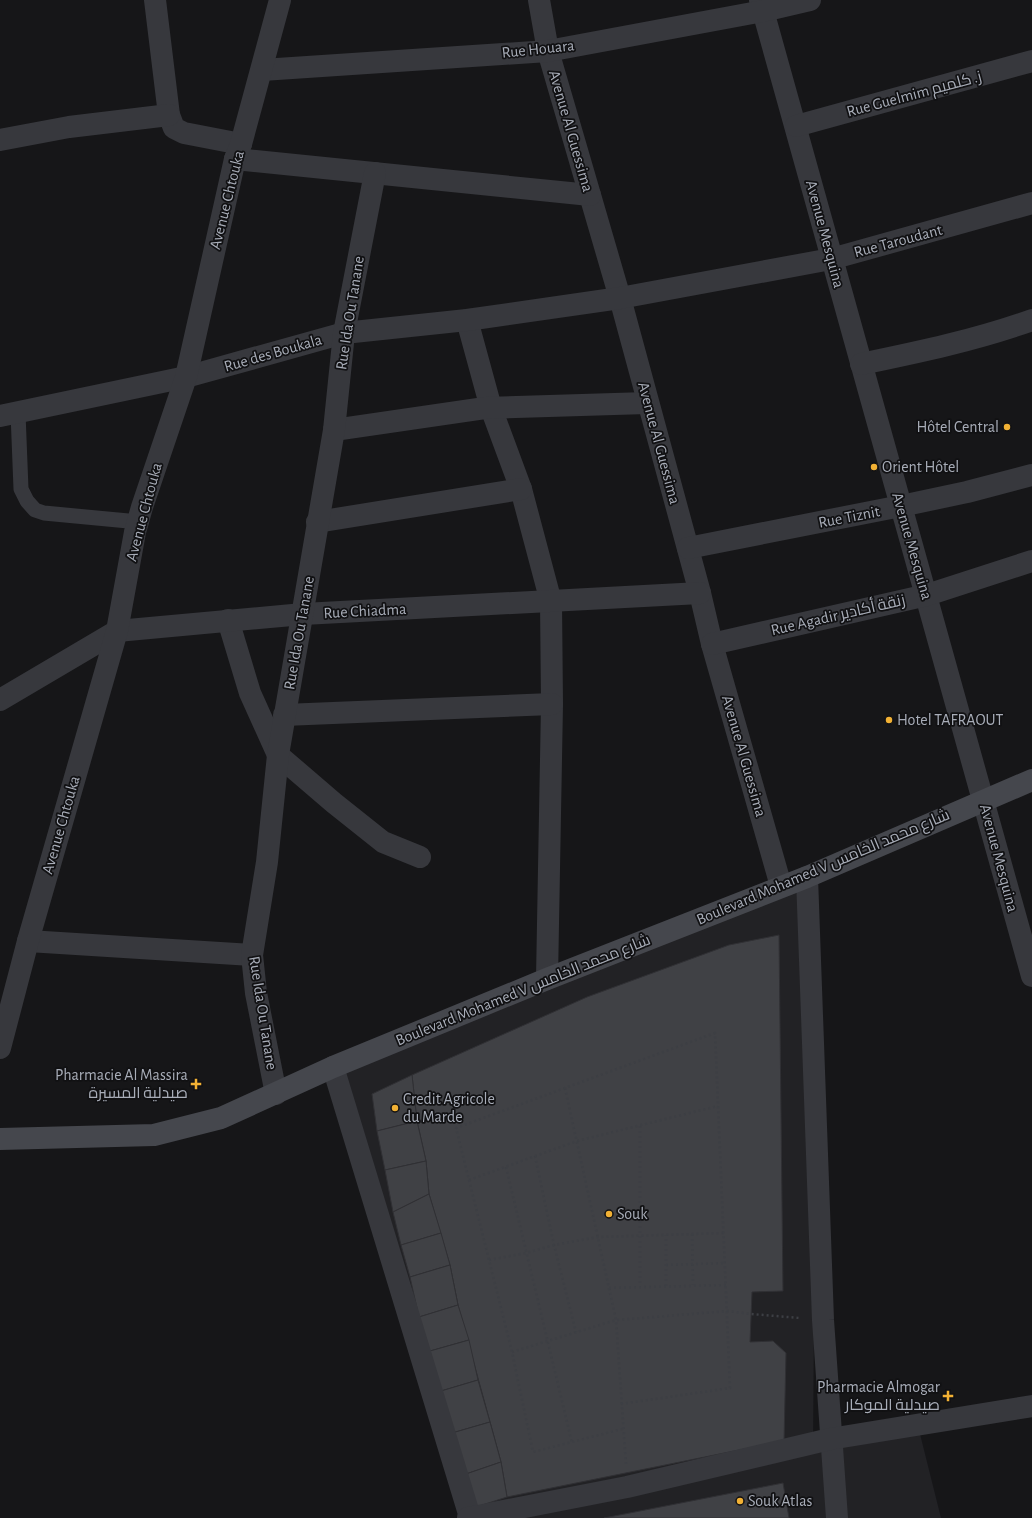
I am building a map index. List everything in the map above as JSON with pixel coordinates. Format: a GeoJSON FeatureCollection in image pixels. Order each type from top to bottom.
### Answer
{"type":"FeatureCollection","features":[{"type":"Feature","properties":{"kind":"street"},"geometry":{"type":"LineString","coordinates":[[155,0],[169,115],[174,128],[184,133],[238,152],[375,173],[590,195]]}},
{"type":"Feature","properties":{"kind":"street","name":"Avenue Chtouka"},"geometry":{"type":"LineString","coordinates":[[0,1048],[28,941],[118,630],[138,522],[186,377],[238,152],[262,70],[280,0]]}},
{"type":"Feature","properties":{"kind":"street","name":"Avenue Al Guessima"},"geometry":{"type":"LineString","coordinates":[[539,0],[548,51],[620,298],[647,403],[688,548],[712,644],[781,886]]}},
{"type":"Feature","properties":{"kind":"street","name":"Rue Houara"},"geometry":{"type":"LineString","coordinates":[[262,70],[548,51],[761,5],[810,0]]}},
{"type":"Feature","properties":{"kind":"street","name":"Avenue Mesquina"},"geometry":{"type":"LineString","coordinates":[[761,5],[796,126],[831,259],[900,506],[927,595],[1031,968]]}},
{"type":"Feature","properties":{"kind":"street","name":"Rue Guelmim ز. كلميم"},"geometry":{"type":"LineString","coordinates":[[796,126],[1032,61]]}},
{"type":"Feature","properties":{"kind":"street"},"geometry":{"type":"LineString","coordinates":[[0,140],[69,127],[169,115]]}},
{"type":"Feature","properties":{"kind":"street","name":"Rue Ida Ou Tanane"},"geometry":{"type":"LineString","coordinates":[[276,1094],[256,993],[252,955],[266,862],[284,715],[303,614],[317,522],[334,430],[344,333],[375,173]]}},
{"type":"Feature","properties":{"kind":"street","name":"Rue Taroudant"},"geometry":{"type":"LineString","coordinates":[[620,298],[831,259],[1032,203]]}},
{"type":"Feature","properties":{"kind":"street","name":"Rue des Boukala"},"geometry":{"type":"LineString","coordinates":[[9,414],[186,377],[344,333],[467,320],[620,298]]}},
{"type":"Feature","properties":{"kind":"street"},"geometry":{"type":"LineString","coordinates":[[467,320],[491,408],[521,489],[551,602],[552,704],[546,979]]}},
{"type":"Feature","properties":{"kind":"street"},"geometry":{"type":"LineString","coordinates":[[861,364],[934,349],[988,335],[1032,320]]}},
{"type":"Feature","properties":{"kind":"street"},"geometry":{"type":"LineString","coordinates":[[334,430],[491,408],[647,403]]}},
{"type":"Feature","properties":{"kind":"street","name":"Rue Tiznit"},"geometry":{"type":"LineString","coordinates":[[688,548],[967,492],[1032,475]]}},
{"type":"Feature","properties":{"kind":"street"},"geometry":{"type":"LineString","coordinates":[[317,522],[521,489]]}},
{"type":"Feature","properties":{"kind":"street","name":"Rue Agadir زنقة أكادير"},"geometry":{"type":"LineString","coordinates":[[712,644],[927,595],[1032,561]]}},
{"type":"Feature","properties":{"kind":"street","name":"Rue Chiadma"},"geometry":{"type":"LineString","coordinates":[[0,700],[118,630],[303,614],[700,594]]}},
{"type":"Feature","properties":{"kind":"street"},"geometry":{"type":"LineString","coordinates":[[228,620],[250,693],[278,755],[334,803],[383,842],[420,856]]}},
{"type":"Feature","properties":{"kind":"street"},"geometry":{"type":"LineString","coordinates":[[284,715],[552,704]]}},
{"type":"Feature","properties":{"kind":"street","name":"Boulevard Mohamed V شارع محمد الخامس"},"geometry":{"type":"LineString","coordinates":[[0,1139],[154,1135],[221,1118],[333,1067],[546,979],[807,877],[1032,780]]}},
{"type":"Feature","properties":{"kind":"street"},"geometry":{"type":"LineString","coordinates":[[807,877],[823,1320],[830,1439],[837,1518]]}},
{"type":"Feature","properties":{"kind":"street"},"geometry":{"type":"LineString","coordinates":[[28,941],[252,955]]}},
{"type":"Feature","properties":{"kind":"street"},"geometry":{"type":"LineString","coordinates":[[333,1067],[469,1518],[627,1487],[830,1439],[1032,1406]]}},
{"type":"Feature","properties":{"kind":"lane"},"geometry":{"type":"LineString","coordinates":[[9,414],[21,489],[27,501],[35,510],[44,513],[138,522]]}},
{"type":"Feature","properties":{"kind":"path"},"geometry":{"type":"LineString","coordinates":[[621,1404],[730,1388],[725,1234],[715,1033],[456,1128],[512,1352],[533,1452],[622,1429]]}},
{"type":"Feature","properties":{"kind":"path"},"geometry":{"type":"LineString","coordinates":[[565,1088],[616,1320],[627,1487]]}},
{"type":"Feature","properties":{"kind":"path"},"geometry":{"type":"LineString","coordinates":[[469,1180],[577,1141],[718,1106]]}},
{"type":"Feature","properties":{"kind":"path"},"geometry":{"type":"LineString","coordinates":[[640,1126],[640,1286]]}},
{"type":"Feature","properties":{"kind":"path"},"geometry":{"type":"LineString","coordinates":[[535,1156],[554,1245],[576,1332]]}},
{"type":"Feature","properties":{"kind":"path"},"geometry":{"type":"LineString","coordinates":[[506,1167],[572,1443]]}},
{"type":"Feature","properties":{"kind":"path"},"geometry":{"type":"LineString","coordinates":[[692,1234],[693,1285]]}},
{"type":"Feature","properties":{"kind":"path"},"geometry":{"type":"LineString","coordinates":[[489,1260],[526,1253],[554,1245],[598,1237],[725,1234]]}},
{"type":"Feature","properties":{"kind":"path"},"geometry":{"type":"LineString","coordinates":[[666,1235],[666,1286]]}},
{"type":"Feature","properties":{"kind":"path"},"geometry":{"type":"LineString","coordinates":[[666,1265],[726,1263]]}},
{"type":"Feature","properties":{"kind":"path"},"geometry":{"type":"LineString","coordinates":[[610,1288],[640,1286],[727,1285]]}},
{"type":"Feature","properties":{"kind":"path"},"geometry":{"type":"LineString","coordinates":[[512,1352],[616,1320],[728,1311],[823,1320]]}},
{"type":"Feature","properties":{"kind":"shaded area","name":"Souk"},"geometry":{"type":"Polygon","coordinates":[[[807,877],[814,1314],[813,1454],[918,1426],[941,1518],[460,1518],[333,1067],[807,877]]]}},
{"type":"Feature","properties":{"kind":"building","name":"Souk"},"geometry":{"type":"Polygon","coordinates":[[[779,935],[783,1291],[752,1292],[750,1342],[773,1341],[786,1353],[784,1441],[507,1497],[501,1462],[458,1305],[450,1265],[429,1194],[426,1161],[417,1121],[412,1075],[587,997],[729,945],[779,935]]]}},
{"type":"Feature","properties":{"kind":"building","name":"Credit Agricole du Marde"},"geometry":{"type":"Polygon","coordinates":[[[412,1075],[417,1121],[377,1131],[372,1094],[412,1075]]]}},
{"type":"Feature","properties":{"kind":"building"},"geometry":{"type":"Polygon","coordinates":[[[417,1121],[426,1161],[385,1170],[377,1131],[417,1121]]]}},
{"type":"Feature","properties":{"kind":"building"},"geometry":{"type":"Polygon","coordinates":[[[426,1161],[429,1194],[393,1212],[385,1170],[426,1161]]]}},
{"type":"Feature","properties":{"kind":"building"},"geometry":{"type":"Polygon","coordinates":[[[429,1194],[441,1233],[401,1245],[393,1212],[429,1194]]]}},
{"type":"Feature","properties":{"kind":"building"},"geometry":{"type":"Polygon","coordinates":[[[441,1233],[450,1265],[410,1277],[401,1245],[441,1233]]]}},
{"type":"Feature","properties":{"kind":"building"},"geometry":{"type":"Polygon","coordinates":[[[450,1265],[458,1305],[419,1317],[410,1277],[450,1265]]]}},
{"type":"Feature","properties":{"kind":"building"},"geometry":{"type":"Polygon","coordinates":[[[458,1305],[469,1340],[430,1351],[419,1317],[458,1305]]]}},
{"type":"Feature","properties":{"kind":"building"},"geometry":{"type":"Polygon","coordinates":[[[469,1340],[478,1380],[441,1391],[430,1351],[469,1340]]]}},
{"type":"Feature","properties":{"kind":"building"},"geometry":{"type":"Polygon","coordinates":[[[478,1380],[490,1422],[452,1433],[441,1391],[478,1380]]]}},
{"type":"Feature","properties":{"kind":"building"},"geometry":{"type":"Polygon","coordinates":[[[490,1422],[501,1462],[466,1474],[452,1433],[490,1422]]]}},
{"type":"Feature","properties":{"kind":"building"},"geometry":{"type":"Polygon","coordinates":[[[501,1462],[507,1497],[476,1507],[466,1474],[501,1462]]]}},
{"type":"Feature","properties":{"kind":"building","name":"Souk Atlas"},"geometry":{"type":"Polygon","coordinates":[[[783,1483],[789,1518],[604,1518],[783,1483]]]}},
{"type":"Feature","properties":{"kind":"place","name":"Hôtel Central"},"geometry":{"type":"Point","coordinates":[1007,427]}},
{"type":"Feature","properties":{"kind":"place","name":"Orient Hôtel"},"geometry":{"type":"Point","coordinates":[874,467]}},
{"type":"Feature","properties":{"kind":"place","name":"Hotel TAFRAOUT"},"geometry":{"type":"Point","coordinates":[889,720]}},
{"type":"Feature","properties":{"kind":"place","name":"Pharmacie Al Massira صيدلية المسيرة"},"geometry":{"type":"Point","coordinates":[196,1084]}},
{"type":"Feature","properties":{"kind":"place","name":"Credit Agricole du Marde"},"geometry":{"type":"Point","coordinates":[395,1108]}},
{"type":"Feature","properties":{"kind":"place","name":"Souk"},"geometry":{"type":"Point","coordinates":[609,1214]}},
{"type":"Feature","properties":{"kind":"place","name":"Pharmacie Almogar صيدلية الموكار"},"geometry":{"type":"Point","coordinates":[948,1396]}},
{"type":"Feature","properties":{"kind":"place","name":"Souk Atlas"},"geometry":{"type":"Point","coordinates":[740,1501]}}]}
